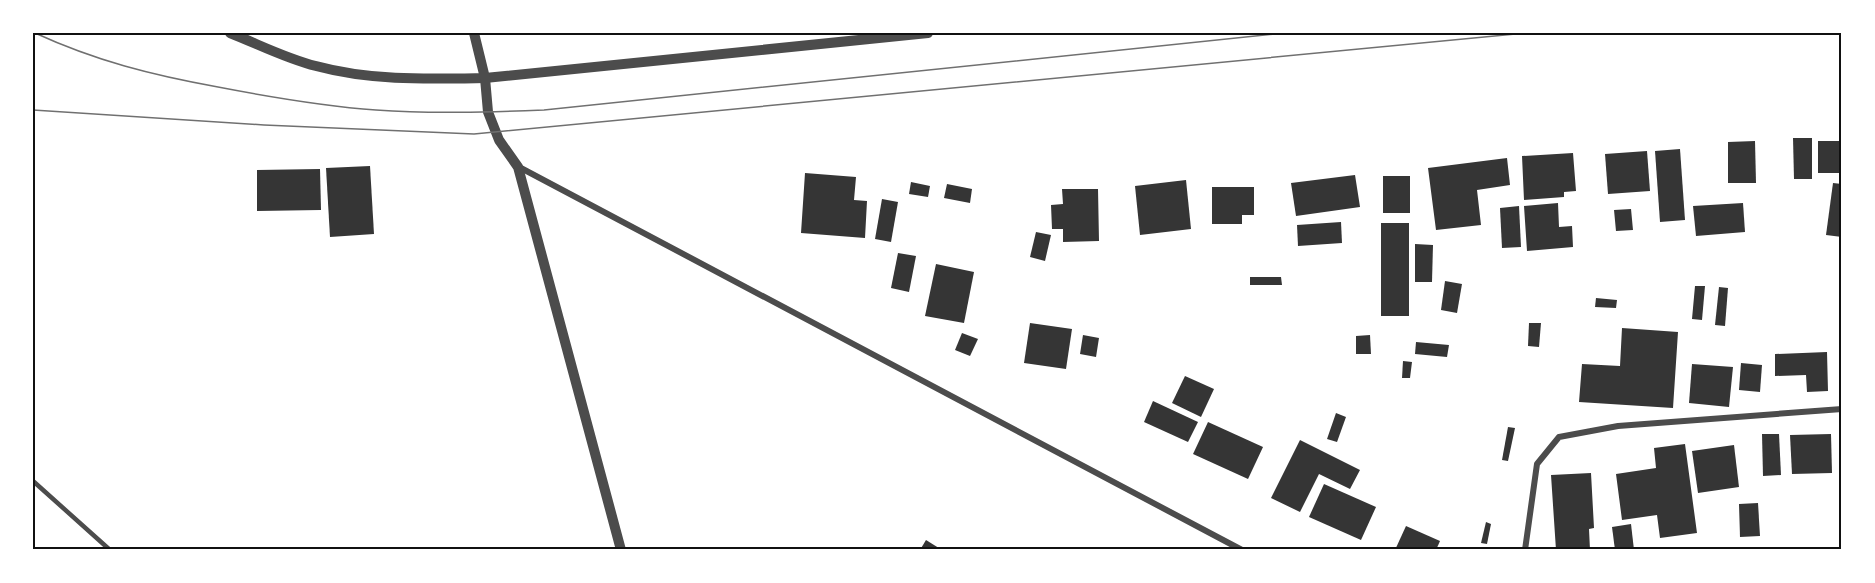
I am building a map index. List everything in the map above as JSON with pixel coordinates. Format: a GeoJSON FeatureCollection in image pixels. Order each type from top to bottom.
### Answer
{"type":"FeatureCollection","features":[{"type":"Feature","properties":{"kind":"street"},"geometry":{"type":"LineString","coordinates":[[230,33],[314,66],[360,76],[421,79],[485,78],[928,33]]}},
{"type":"Feature","properties":{"kind":"street"},"geometry":{"type":"LineString","coordinates":[[474,33],[485,78],[488,112],[499,140],[518,167],[621,550]]}},
{"type":"Feature","properties":{"kind":"street"},"geometry":{"type":"LineString","coordinates":[[518,167],[1242,550]]}},
{"type":"Feature","properties":{"kind":"street"},"geometry":{"type":"LineString","coordinates":[[1525,550],[1537,464],[1559,437],[1618,426],[1842,409]]}},
{"type":"Feature","properties":{"kind":"lane"},"geometry":{"type":"LineString","coordinates":[[33,481],[110,550]]}},
{"type":"Feature","properties":{"kind":"building"},"geometry":{"type":"Polygon","coordinates":[[[1793,138],[1812,138],[1812,179],[1794,179],[1793,138]]]}},
{"type":"Feature","properties":{"kind":"building"},"geometry":{"type":"Polygon","coordinates":[[[1755,141],[1756,183],[1728,183],[1728,142],[1755,141]]]}},
{"type":"Feature","properties":{"kind":"building"},"geometry":{"type":"Polygon","coordinates":[[[1818,141],[1842,141],[1842,173],[1818,173],[1818,141]]]}},
{"type":"Feature","properties":{"kind":"building"},"geometry":{"type":"Polygon","coordinates":[[[1680,149],[1685,220],[1660,222],[1655,151],[1680,149]]]}},
{"type":"Feature","properties":{"kind":"building"},"geometry":{"type":"Polygon","coordinates":[[[1647,151],[1650,191],[1608,194],[1605,154],[1647,151]]]}},
{"type":"Feature","properties":{"kind":"building"},"geometry":{"type":"Polygon","coordinates":[[[1573,153],[1576,191],[1564,192],[1564,197],[1524,200],[1522,156],[1573,153]]]}},
{"type":"Feature","properties":{"kind":"building"},"geometry":{"type":"Polygon","coordinates":[[[1507,158],[1510,185],[1477,190],[1481,225],[1436,230],[1428,168],[1507,158]]]}},
{"type":"Feature","properties":{"kind":"building"},"geometry":{"type":"Polygon","coordinates":[[[370,166],[374,234],[330,237],[326,168],[370,166]]]}},
{"type":"Feature","properties":{"kind":"building"},"geometry":{"type":"Polygon","coordinates":[[[320,169],[321,210],[257,211],[257,170],[320,169]]]}},
{"type":"Feature","properties":{"kind":"building"},"geometry":{"type":"Polygon","coordinates":[[[805,173],[856,177],[854,200],[867,201],[865,238],[801,233],[805,173]]]}},
{"type":"Feature","properties":{"kind":"building"},"geometry":{"type":"Polygon","coordinates":[[[1355,175],[1360,207],[1296,216],[1291,183],[1355,175]]]}},
{"type":"Feature","properties":{"kind":"building"},"geometry":{"type":"Polygon","coordinates":[[[1383,176],[1410,176],[1410,213],[1383,213],[1383,176]]]}},
{"type":"Feature","properties":{"kind":"building"},"geometry":{"type":"Polygon","coordinates":[[[1186,180],[1191,229],[1140,235],[1135,186],[1186,180]]]}},
{"type":"Feature","properties":{"kind":"building"},"geometry":{"type":"Polygon","coordinates":[[[911,182],[930,186],[928,197],[909,194],[911,182]]]}},
{"type":"Feature","properties":{"kind":"building"},"geometry":{"type":"Polygon","coordinates":[[[1833,183],[1842,184],[1842,237],[1826,235],[1833,183]]]}},
{"type":"Feature","properties":{"kind":"building"},"geometry":{"type":"Polygon","coordinates":[[[947,184],[972,189],[970,203],[944,198],[947,184]]]}},
{"type":"Feature","properties":{"kind":"building"},"geometry":{"type":"Polygon","coordinates":[[[1212,187],[1254,187],[1254,215],[1242,215],[1242,224],[1212,224],[1212,187]]]}},
{"type":"Feature","properties":{"kind":"building"},"geometry":{"type":"Polygon","coordinates":[[[1062,189],[1098,189],[1099,241],[1063,242],[1063,229],[1052,229],[1051,205],[1063,204],[1062,189]]]}},
{"type":"Feature","properties":{"kind":"building"},"geometry":{"type":"Polygon","coordinates":[[[882,199],[898,202],[891,242],[875,239],[882,199]]]}},
{"type":"Feature","properties":{"kind":"building"},"geometry":{"type":"Polygon","coordinates":[[[1558,203],[1559,227],[1572,226],[1573,247],[1527,251],[1524,206],[1558,203]]]}},
{"type":"Feature","properties":{"kind":"building"},"geometry":{"type":"Polygon","coordinates":[[[1743,203],[1745,232],[1696,236],[1693,206],[1743,203]]]}},
{"type":"Feature","properties":{"kind":"building"},"geometry":{"type":"Polygon","coordinates":[[[1519,206],[1521,247],[1502,248],[1500,208],[1519,206]]]}},
{"type":"Feature","properties":{"kind":"building"},"geometry":{"type":"Polygon","coordinates":[[[1631,209],[1633,230],[1616,231],[1614,210],[1631,209]]]}},
{"type":"Feature","properties":{"kind":"building"},"geometry":{"type":"Polygon","coordinates":[[[1341,222],[1342,243],[1298,246],[1297,225],[1341,222]]]}},
{"type":"Feature","properties":{"kind":"building"},"geometry":{"type":"Polygon","coordinates":[[[1381,223],[1409,223],[1409,316],[1381,316],[1381,223]]]}},
{"type":"Feature","properties":{"kind":"building"},"geometry":{"type":"Polygon","coordinates":[[[1036,232],[1051,235],[1045,261],[1030,257],[1036,232]]]}},
{"type":"Feature","properties":{"kind":"building"},"geometry":{"type":"Polygon","coordinates":[[[1415,244],[1433,245],[1432,282],[1415,282],[1415,244]]]}},
{"type":"Feature","properties":{"kind":"building"},"geometry":{"type":"Polygon","coordinates":[[[898,253],[916,256],[909,292],[891,288],[898,253]]]}},
{"type":"Feature","properties":{"kind":"building"},"geometry":{"type":"Polygon","coordinates":[[[936,264],[974,272],[964,323],[925,316],[936,264]]]}},
{"type":"Feature","properties":{"kind":"building"},"geometry":{"type":"Polygon","coordinates":[[[1250,277],[1281,277],[1282,285],[1250,285],[1250,277]]]}},
{"type":"Feature","properties":{"kind":"building"},"geometry":{"type":"Polygon","coordinates":[[[1445,281],[1462,284],[1457,313],[1441,310],[1445,281]]]}},
{"type":"Feature","properties":{"kind":"building"},"geometry":{"type":"Polygon","coordinates":[[[1695,286],[1705,286],[1702,320],[1692,319],[1695,286]]]}},
{"type":"Feature","properties":{"kind":"building"},"geometry":{"type":"Polygon","coordinates":[[[1719,287],[1728,288],[1725,326],[1715,325],[1719,287]]]}},
{"type":"Feature","properties":{"kind":"building"},"geometry":{"type":"Polygon","coordinates":[[[1596,298],[1617,300],[1616,308],[1595,307],[1596,298]]]}},
{"type":"Feature","properties":{"kind":"building"},"geometry":{"type":"Polygon","coordinates":[[[1030,323],[1072,329],[1066,369],[1024,363],[1030,323]]]}},
{"type":"Feature","properties":{"kind":"building"},"geometry":{"type":"Polygon","coordinates":[[[1529,323],[1541,323],[1539,347],[1528,346],[1529,323]]]}},
{"type":"Feature","properties":{"kind":"building"},"geometry":{"type":"Polygon","coordinates":[[[1622,328],[1678,332],[1673,408],[1579,402],[1582,364],[1620,366],[1622,328]]]}},
{"type":"Feature","properties":{"kind":"building"},"geometry":{"type":"Polygon","coordinates":[[[962,333],[978,339],[970,356],[955,350],[962,333]]]}},
{"type":"Feature","properties":{"kind":"building"},"geometry":{"type":"Polygon","coordinates":[[[1083,335],[1099,338],[1096,357],[1080,354],[1083,335]]]}},
{"type":"Feature","properties":{"kind":"building"},"geometry":{"type":"Polygon","coordinates":[[[1370,335],[1371,354],[1356,354],[1356,336],[1370,335]]]}},
{"type":"Feature","properties":{"kind":"building"},"geometry":{"type":"Polygon","coordinates":[[[1416,342],[1449,345],[1447,357],[1415,354],[1416,342]]]}},
{"type":"Feature","properties":{"kind":"building"},"geometry":{"type":"Polygon","coordinates":[[[1827,352],[1828,391],[1807,392],[1806,375],[1775,376],[1775,354],[1827,352]]]}},
{"type":"Feature","properties":{"kind":"building"},"geometry":{"type":"Polygon","coordinates":[[[1403,361],[1412,362],[1410,378],[1402,378],[1403,361]]]}},
{"type":"Feature","properties":{"kind":"building"},"geometry":{"type":"Polygon","coordinates":[[[1741,363],[1762,365],[1760,392],[1739,390],[1741,363]]]}},
{"type":"Feature","properties":{"kind":"building"},"geometry":{"type":"Polygon","coordinates":[[[1692,364],[1733,367],[1729,407],[1689,403],[1692,364]]]}},
{"type":"Feature","properties":{"kind":"building"},"geometry":{"type":"Polygon","coordinates":[[[1185,376],[1214,389],[1201,417],[1172,403],[1185,376]]]}},
{"type":"Feature","properties":{"kind":"building"},"geometry":{"type":"Polygon","coordinates":[[[1153,401],[1198,422],[1188,442],[1144,422],[1153,401]]]}},
{"type":"Feature","properties":{"kind":"building"},"geometry":{"type":"Polygon","coordinates":[[[1336,413],[1346,417],[1337,442],[1327,439],[1336,413]]]}},
{"type":"Feature","properties":{"kind":"building"},"geometry":{"type":"Polygon","coordinates":[[[1208,422],[1263,447],[1248,479],[1193,454],[1208,422]]]}},
{"type":"Feature","properties":{"kind":"building"},"geometry":{"type":"Polygon","coordinates":[[[1508,427],[1515,428],[1508,461],[1502,460],[1508,427]]]}},
{"type":"Feature","properties":{"kind":"building"},"geometry":{"type":"Polygon","coordinates":[[[1762,434],[1779,434],[1781,475],[1763,476],[1762,434]]]}},
{"type":"Feature","properties":{"kind":"building"},"geometry":{"type":"Polygon","coordinates":[[[1831,434],[1832,473],[1792,474],[1790,435],[1831,434]]]}},
{"type":"Feature","properties":{"kind":"building"},"geometry":{"type":"Polygon","coordinates":[[[1300,440],[1360,470],[1350,489],[1319,474],[1300,512],[1271,498],[1300,440]]]}},
{"type":"Feature","properties":{"kind":"building"},"geometry":{"type":"Polygon","coordinates":[[[1685,444],[1697,533],[1660,538],[1657,515],[1622,520],[1616,474],[1656,468],[1654,448],[1685,444]]]}},
{"type":"Feature","properties":{"kind":"building"},"geometry":{"type":"Polygon","coordinates":[[[1734,445],[1739,487],[1698,493],[1692,451],[1734,445]]]}},
{"type":"Feature","properties":{"kind":"building"},"geometry":{"type":"Polygon","coordinates":[[[1591,473],[1594,528],[1589,529],[1590,550],[1556,550],[1551,475],[1591,473]]]}},
{"type":"Feature","properties":{"kind":"building"},"geometry":{"type":"Polygon","coordinates":[[[1324,484],[1376,507],[1361,540],[1309,517],[1324,484]]]}},
{"type":"Feature","properties":{"kind":"building"},"geometry":{"type":"Polygon","coordinates":[[[1758,503],[1760,536],[1740,537],[1739,504],[1758,503]]]}},
{"type":"Feature","properties":{"kind":"building"},"geometry":{"type":"Polygon","coordinates":[[[1486,522],[1491,524],[1487,544],[1481,543],[1486,522]]]}},
{"type":"Feature","properties":{"kind":"building"},"geometry":{"type":"Polygon","coordinates":[[[1631,524],[1634,550],[1615,550],[1612,527],[1631,524]]]}},
{"type":"Feature","properties":{"kind":"building"},"geometry":{"type":"Polygon","coordinates":[[[1406,526],[1440,541],[1436,550],[1395,550],[1406,526]]]}},
{"type":"Feature","properties":{"kind":"building"},"geometry":{"type":"Polygon","coordinates":[[[926,540],[942,550],[920,550],[926,540]]]}},
{"type":"Feature","properties":{"kind":"tram line"},"geometry":{"type":"LineString","coordinates":[[35,33],[102,59],[194,82],[277,98],[336,106],[439,112],[544,110],[1284,33]]}},
{"type":"Feature","properties":{"kind":"tram line"},"geometry":{"type":"LineString","coordinates":[[33,110],[264,125],[474,134],[1526,33]]}}]}
